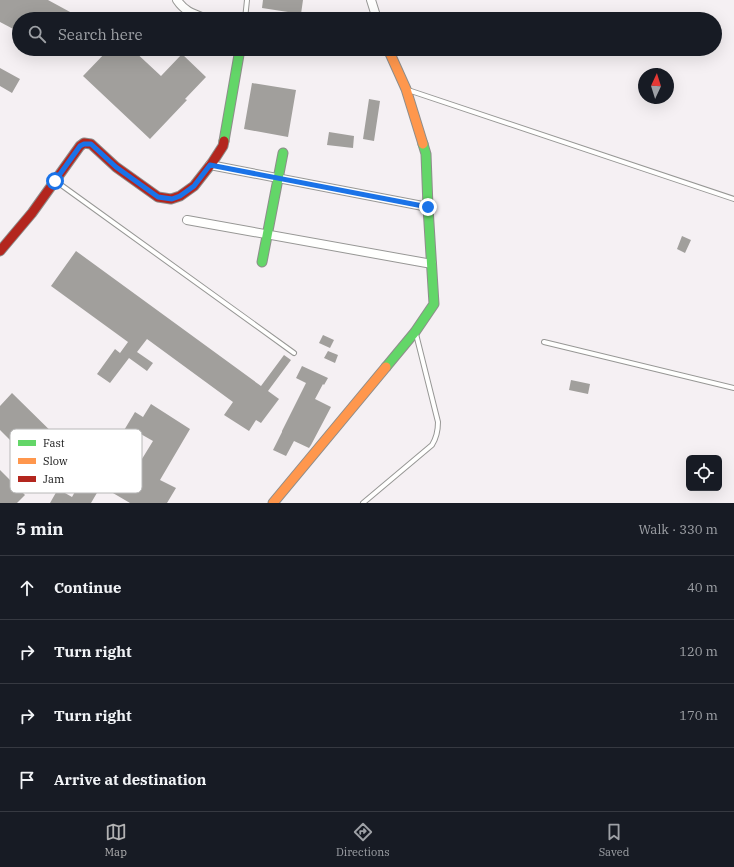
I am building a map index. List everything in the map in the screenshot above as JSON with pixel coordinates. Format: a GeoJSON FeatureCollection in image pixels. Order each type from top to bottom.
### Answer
{"type":"FeatureCollection","features":[{"type":"Feature","properties":{"kind":"street"},"geometry":{"type":"LineString","coordinates":[[177,0],[190,12]]}},
{"type":"Feature","properties":{"kind":"street"},"geometry":{"type":"LineString","coordinates":[[371,0],[375,12]]}},
{"type":"Feature","properties":{"kind":"street"},"geometry":{"type":"LineString","coordinates":[[0,251],[23,224],[80,146],[84,144],[91,144],[116,167],[158,197],[172,199],[180,196],[194,186],[223,146],[239,56]]}},
{"type":"Feature","properties":{"kind":"street"},"geometry":{"type":"LineString","coordinates":[[273,503],[415,332],[434,304],[426,154],[406,89],[391,56]]}},
{"type":"Feature","properties":{"kind":"street"},"geometry":{"type":"LineString","coordinates":[[262,262],[283,153]]}},
{"type":"Feature","properties":{"kind":"street"},"geometry":{"type":"LineString","coordinates":[[210,165],[428,207]]}},
{"type":"Feature","properties":{"kind":"street"},"geometry":{"type":"LineString","coordinates":[[187,220],[432,264]]}},
{"type":"Feature","properties":{"kind":"lane"},"geometry":{"type":"LineString","coordinates":[[246,12],[247,0]]}},
{"type":"Feature","properties":{"kind":"lane"},"geometry":{"type":"LineString","coordinates":[[406,89],[734,199]]}},
{"type":"Feature","properties":{"kind":"lane"},"geometry":{"type":"LineString","coordinates":[[55,181],[294,353]]}},
{"type":"Feature","properties":{"kind":"lane"},"geometry":{"type":"LineString","coordinates":[[363,503],[432,445],[437,437],[438,422],[415,332]]}},
{"type":"Feature","properties":{"kind":"lane"},"geometry":{"type":"LineString","coordinates":[[544,342],[734,388]]}},
{"type":"Feature","properties":{"kind":"shaded area"},"geometry":{"type":"Polygon","coordinates":[[[0,0],[734,0],[734,503],[0,503],[0,0]]]}},
{"type":"Feature","properties":{"kind":"building"},"geometry":{"type":"Polygon","coordinates":[[[0,0],[48,0],[70,12],[12,12],[12,28],[0,22],[0,0]]]}},
{"type":"Feature","properties":{"kind":"building"},"geometry":{"type":"Polygon","coordinates":[[[263,0],[303,0],[301,12],[288,12],[262,8],[263,0]]]}},
{"type":"Feature","properties":{"kind":"building"},"geometry":{"type":"Polygon","coordinates":[[[102,56],[140,56],[161,76],[180,56],[184,56],[206,77],[185,99],[187,100],[150,139],[83,76],[102,56]]]}},
{"type":"Feature","properties":{"kind":"building"},"geometry":{"type":"Polygon","coordinates":[[[0,68],[20,79],[12,93],[0,86],[0,68]]]}},
{"type":"Feature","properties":{"kind":"building"},"geometry":{"type":"Polygon","coordinates":[[[252,83],[296,90],[288,137],[244,129],[252,83]]]}},
{"type":"Feature","properties":{"kind":"building"},"geometry":{"type":"Polygon","coordinates":[[[369,99],[380,101],[374,141],[363,139],[369,99]]]}},
{"type":"Feature","properties":{"kind":"building"},"geometry":{"type":"Polygon","coordinates":[[[329,132],[354,136],[353,148],[327,145],[329,132]]]}},
{"type":"Feature","properties":{"kind":"building"},"geometry":{"type":"Polygon","coordinates":[[[682,236],[691,240],[685,253],[677,249],[682,236]]]}},
{"type":"Feature","properties":{"kind":"building"},"geometry":{"type":"Polygon","coordinates":[[[76,251],[261,386],[284,355],[291,360],[268,391],[279,399],[261,423],[256,420],[249,431],[224,415],[233,402],[147,339],[137,352],[153,363],[147,371],[129,358],[110,383],[97,374],[115,349],[120,353],[128,342],[51,286],[76,251]]]}},
{"type":"Feature","properties":{"kind":"building"},"geometry":{"type":"Polygon","coordinates":[[[323,335],[334,340],[330,348],[319,343],[323,335]]]}},
{"type":"Feature","properties":{"kind":"building"},"geometry":{"type":"Polygon","coordinates":[[[328,351],[338,355],[335,363],[324,358],[328,351]]]}},
{"type":"Feature","properties":{"kind":"building"},"geometry":{"type":"Polygon","coordinates":[[[302,366],[328,378],[315,399],[331,407],[309,448],[294,441],[286,456],[273,450],[306,383],[296,378],[302,366]]]}},
{"type":"Feature","properties":{"kind":"building"},"geometry":{"type":"Polygon","coordinates":[[[571,380],[590,384],[588,394],[569,390],[571,380]]]}},
{"type":"Feature","properties":{"kind":"building"},"geometry":{"type":"Polygon","coordinates":[[[12,393],[49,429],[10,429],[10,440],[0,430],[0,406],[12,393]]]}},
{"type":"Feature","properties":{"kind":"building"},"geometry":{"type":"Polygon","coordinates":[[[151,404],[190,429],[160,480],[176,488],[167,503],[130,503],[113,493],[142,493],[142,459],[153,441],[142,435],[142,429],[125,429],[135,412],[143,417],[151,404]]]}},
{"type":"Feature","properties":{"kind":"building"},"geometry":{"type":"Polygon","coordinates":[[[0,470],[10,480],[10,493],[23,493],[25,495],[17,503],[0,503],[0,470]]]}},
{"type":"Feature","properties":{"kind":"building"},"geometry":{"type":"Polygon","coordinates":[[[56,493],[65,493],[72,497],[74,493],[97,493],[91,503],[50,503],[56,493]]]}},
{"type":"Feature","properties":{"kind":"traffic: fast"},"geometry":{"type":"LineString","coordinates":[[224,141],[239,56]]}},
{"type":"Feature","properties":{"kind":"traffic: fast"},"geometry":{"type":"LineString","coordinates":[[386,367],[415,332],[434,304],[426,154],[423,144]]}},
{"type":"Feature","properties":{"kind":"traffic: fast"},"geometry":{"type":"LineString","coordinates":[[262,262],[283,153]]}},
{"type":"Feature","properties":{"kind":"traffic: slow"},"geometry":{"type":"LineString","coordinates":[[391,56],[406,89],[423,144]]}},
{"type":"Feature","properties":{"kind":"traffic: slow"},"geometry":{"type":"LineString","coordinates":[[273,503],[386,367]]}},
{"type":"Feature","properties":{"kind":"traffic: jam"},"geometry":{"type":"LineString","coordinates":[[0,251],[32,213],[80,146],[84,143],[91,144],[116,167],[158,197],[171,199],[180,196],[194,186],[212,163],[223,146],[224,141]]}},
{"type":"Feature","properties":{"kind":"route"},"geometry":{"type":"LineString","coordinates":[[55,181],[80,146],[84,144],[91,144],[116,167],[158,197],[172,199],[180,196],[194,186],[210,165],[428,207]]}}]}
